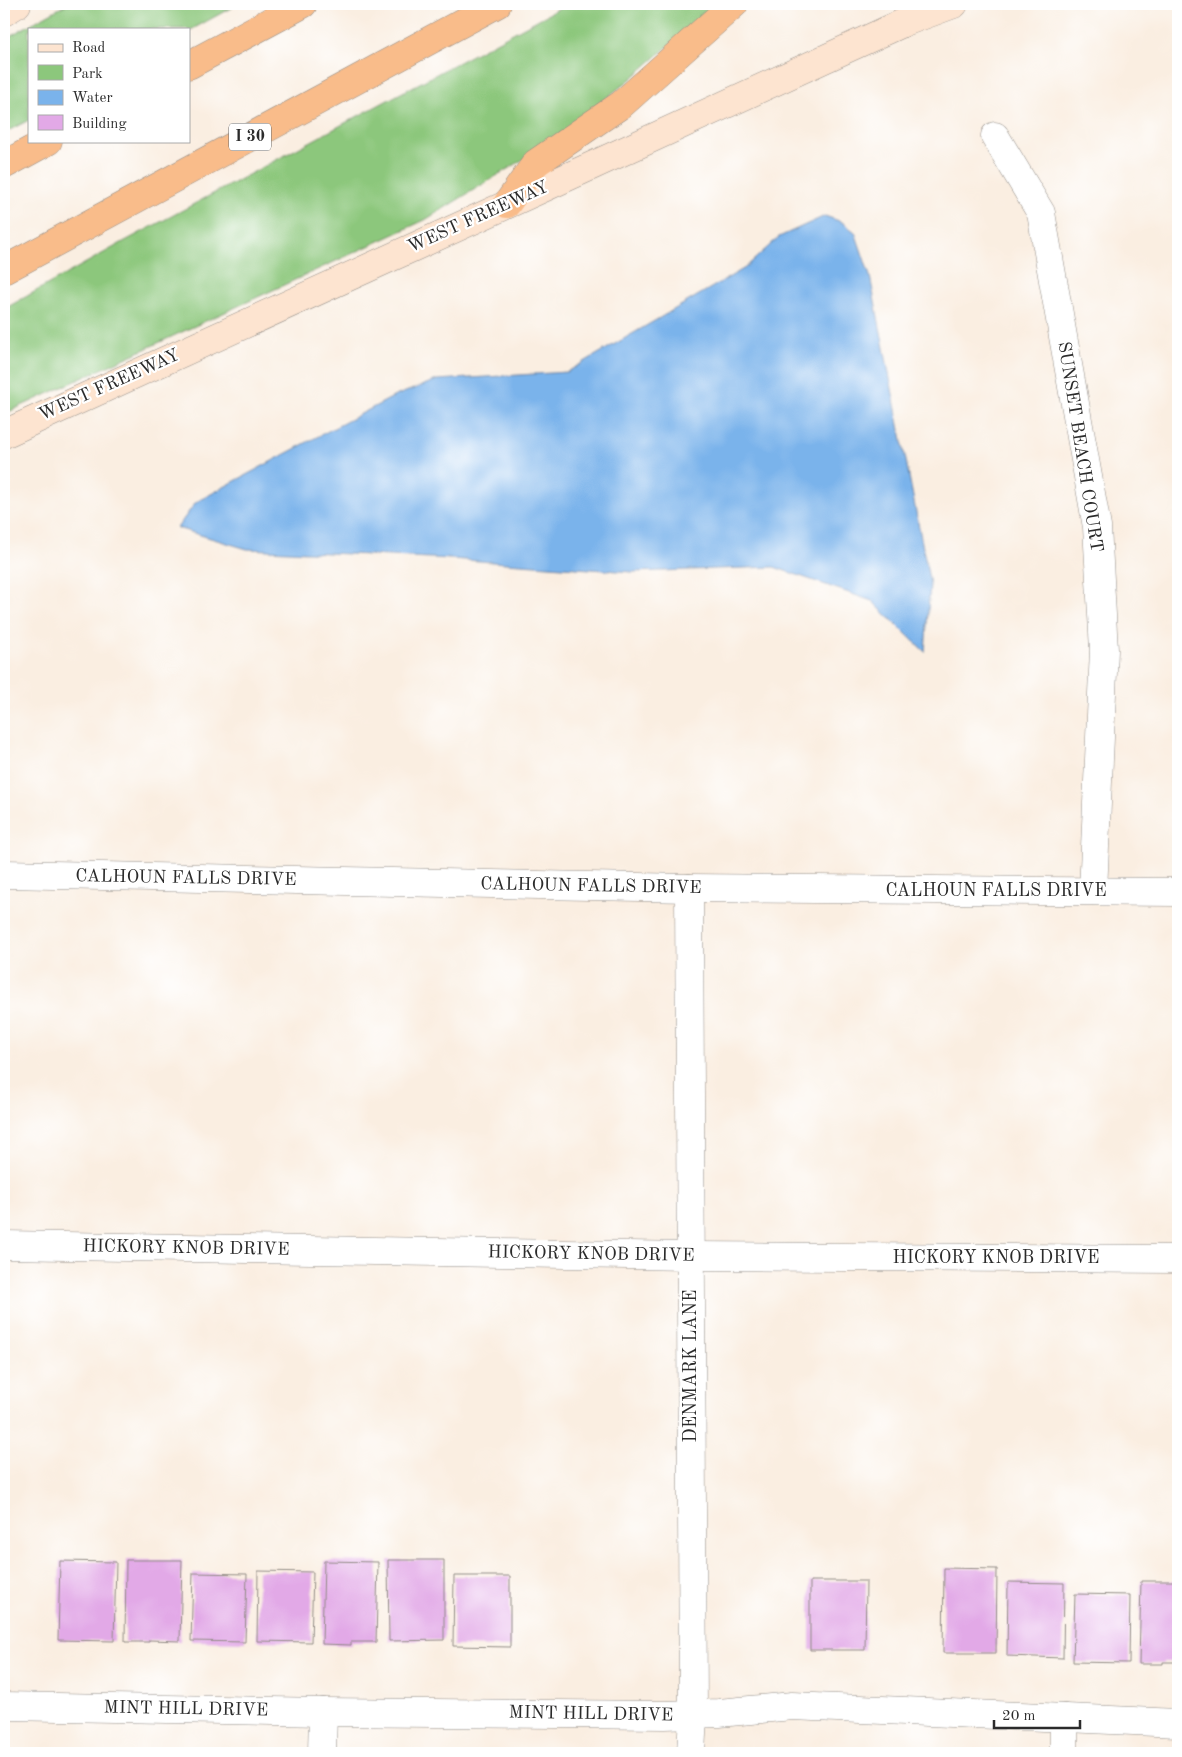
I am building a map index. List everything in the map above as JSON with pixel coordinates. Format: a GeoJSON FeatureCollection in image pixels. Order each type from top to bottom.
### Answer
{"type":"FeatureCollection","features":[{"type":"Feature","properties":{"kind":"highway"},"geometry":{"type":"LineString","coordinates":[[190,64],[303,4]]}},
{"type":"Feature","properties":{"kind":"highway","name":"I 30"},"geometry":{"type":"LineString","coordinates":[[4,270],[497,4]]}},
{"type":"Feature","properties":{"kind":"highway"},"geometry":{"type":"LineString","coordinates":[[507,204],[536,164],[622,104],[734,4]]}},
{"type":"Feature","properties":{"kind":"highway"},"geometry":{"type":"LineString","coordinates":[[4,165],[46,142]]}},
{"type":"Feature","properties":{"kind":"main road"},"geometry":{"type":"LineString","coordinates":[[4,12],[17,4]]}},
{"type":"Feature","properties":{"kind":"main road","name":"WEST FREEWAY"},"geometry":{"type":"LineString","coordinates":[[4,434],[905,22],[954,4]]}},
{"type":"Feature","properties":{"kind":"street","name":"SUNSET BEACH COURT"},"geometry":{"type":"LineString","coordinates":[[995,136],[1041,213],[1097,527],[1104,650],[1093,892]]}},
{"type":"Feature","properties":{"kind":"street","name":"CALHOUN FALLS DRIVE"},"geometry":{"type":"LineString","coordinates":[[4,874],[689,888],[1178,892]]}},
{"type":"Feature","properties":{"kind":"street","name":"DENMARK LANE"},"geometry":{"type":"LineString","coordinates":[[689,888],[693,1715],[691,1753]]}},
{"type":"Feature","properties":{"kind":"street","name":"HICKORY KNOB DRIVE"},"geometry":{"type":"LineString","coordinates":[[4,1245],[691,1256],[1178,1259]]}},
{"type":"Feature","properties":{"kind":"street","name":"MINT HILL DRIVE"},"geometry":{"type":"LineString","coordinates":[[4,1706],[323,1712],[693,1715],[792,1706],[1178,1723]]}},
{"type":"Feature","properties":{"kind":"street"},"geometry":{"type":"LineString","coordinates":[[322,1753],[323,1712]]}},
{"type":"Feature","properties":{"kind":"street"},"geometry":{"type":"LineString","coordinates":[[1064,1718],[1064,1753]]}},
{"type":"Feature","properties":{"kind":"green space"},"geometry":{"type":"Polygon","coordinates":[[[67,4],[238,4],[190,30],[190,28],[28,28],[28,121],[4,133],[4,39],[67,4]]]}},
{"type":"Feature","properties":{"kind":"green space"},"geometry":{"type":"Polygon","coordinates":[[[567,4],[716,4],[632,78],[545,146],[425,220],[4,414],[4,309],[125,241],[567,4]]]}},
{"type":"Feature","properties":{"kind":"water"},"geometry":{"type":"Polygon","coordinates":[[[825,216],[842,222],[855,232],[870,276],[930,584],[925,652],[872,601],[774,567],[632,572],[451,559],[247,549],[177,528],[196,502],[395,396],[437,380],[567,372],[745,268],[779,237],[825,216]]]}},
{"type":"Feature","properties":{"kind":"building"},"geometry":{"type":"Polygon","coordinates":[[[126,1560],[182,1560],[180,1641],[149,1640],[149,1642],[125,1642],[126,1560]]]}},
{"type":"Feature","properties":{"kind":"building"},"geometry":{"type":"Polygon","coordinates":[[[388,1560],[444,1560],[444,1640],[389,1641],[388,1560]]]}},
{"type":"Feature","properties":{"kind":"building"},"geometry":{"type":"Polygon","coordinates":[[[60,1561],[116,1562],[114,1641],[58,1640],[60,1561]]]}},
{"type":"Feature","properties":{"kind":"building"},"geometry":{"type":"Polygon","coordinates":[[[324,1561],[378,1562],[376,1642],[351,1642],[351,1645],[322,1644],[324,1561]]]}},
{"type":"Feature","properties":{"kind":"building"},"geometry":{"type":"Polygon","coordinates":[[[944,1568],[997,1569],[996,1653],[943,1653],[944,1568]]]}},
{"type":"Feature","properties":{"kind":"building"},"geometry":{"type":"Polygon","coordinates":[[[258,1571],[313,1572],[311,1642],[257,1641],[258,1571]]]}},
{"type":"Feature","properties":{"kind":"building"},"geometry":{"type":"Polygon","coordinates":[[[193,1573],[247,1574],[245,1642],[191,1641],[193,1573]]]}},
{"type":"Feature","properties":{"kind":"building"},"geometry":{"type":"Polygon","coordinates":[[[454,1576],[510,1576],[510,1647],[453,1646],[454,1576]]]}},
{"type":"Feature","properties":{"kind":"building"},"geometry":{"type":"Polygon","coordinates":[[[810,1581],[866,1581],[865,1650],[810,1650],[810,1581]]]}},
{"type":"Feature","properties":{"kind":"building"},"geometry":{"type":"Polygon","coordinates":[[[1141,1581],[1178,1581],[1178,1662],[1139,1664],[1141,1581]]]}},
{"type":"Feature","properties":{"kind":"building"},"geometry":{"type":"Polygon","coordinates":[[[1008,1582],[1064,1583],[1063,1658],[1007,1656],[1008,1582]]]}},
{"type":"Feature","properties":{"kind":"building"},"geometry":{"type":"Polygon","coordinates":[[[1075,1594],[1130,1595],[1129,1663],[1073,1662],[1075,1594]]]}}]}
